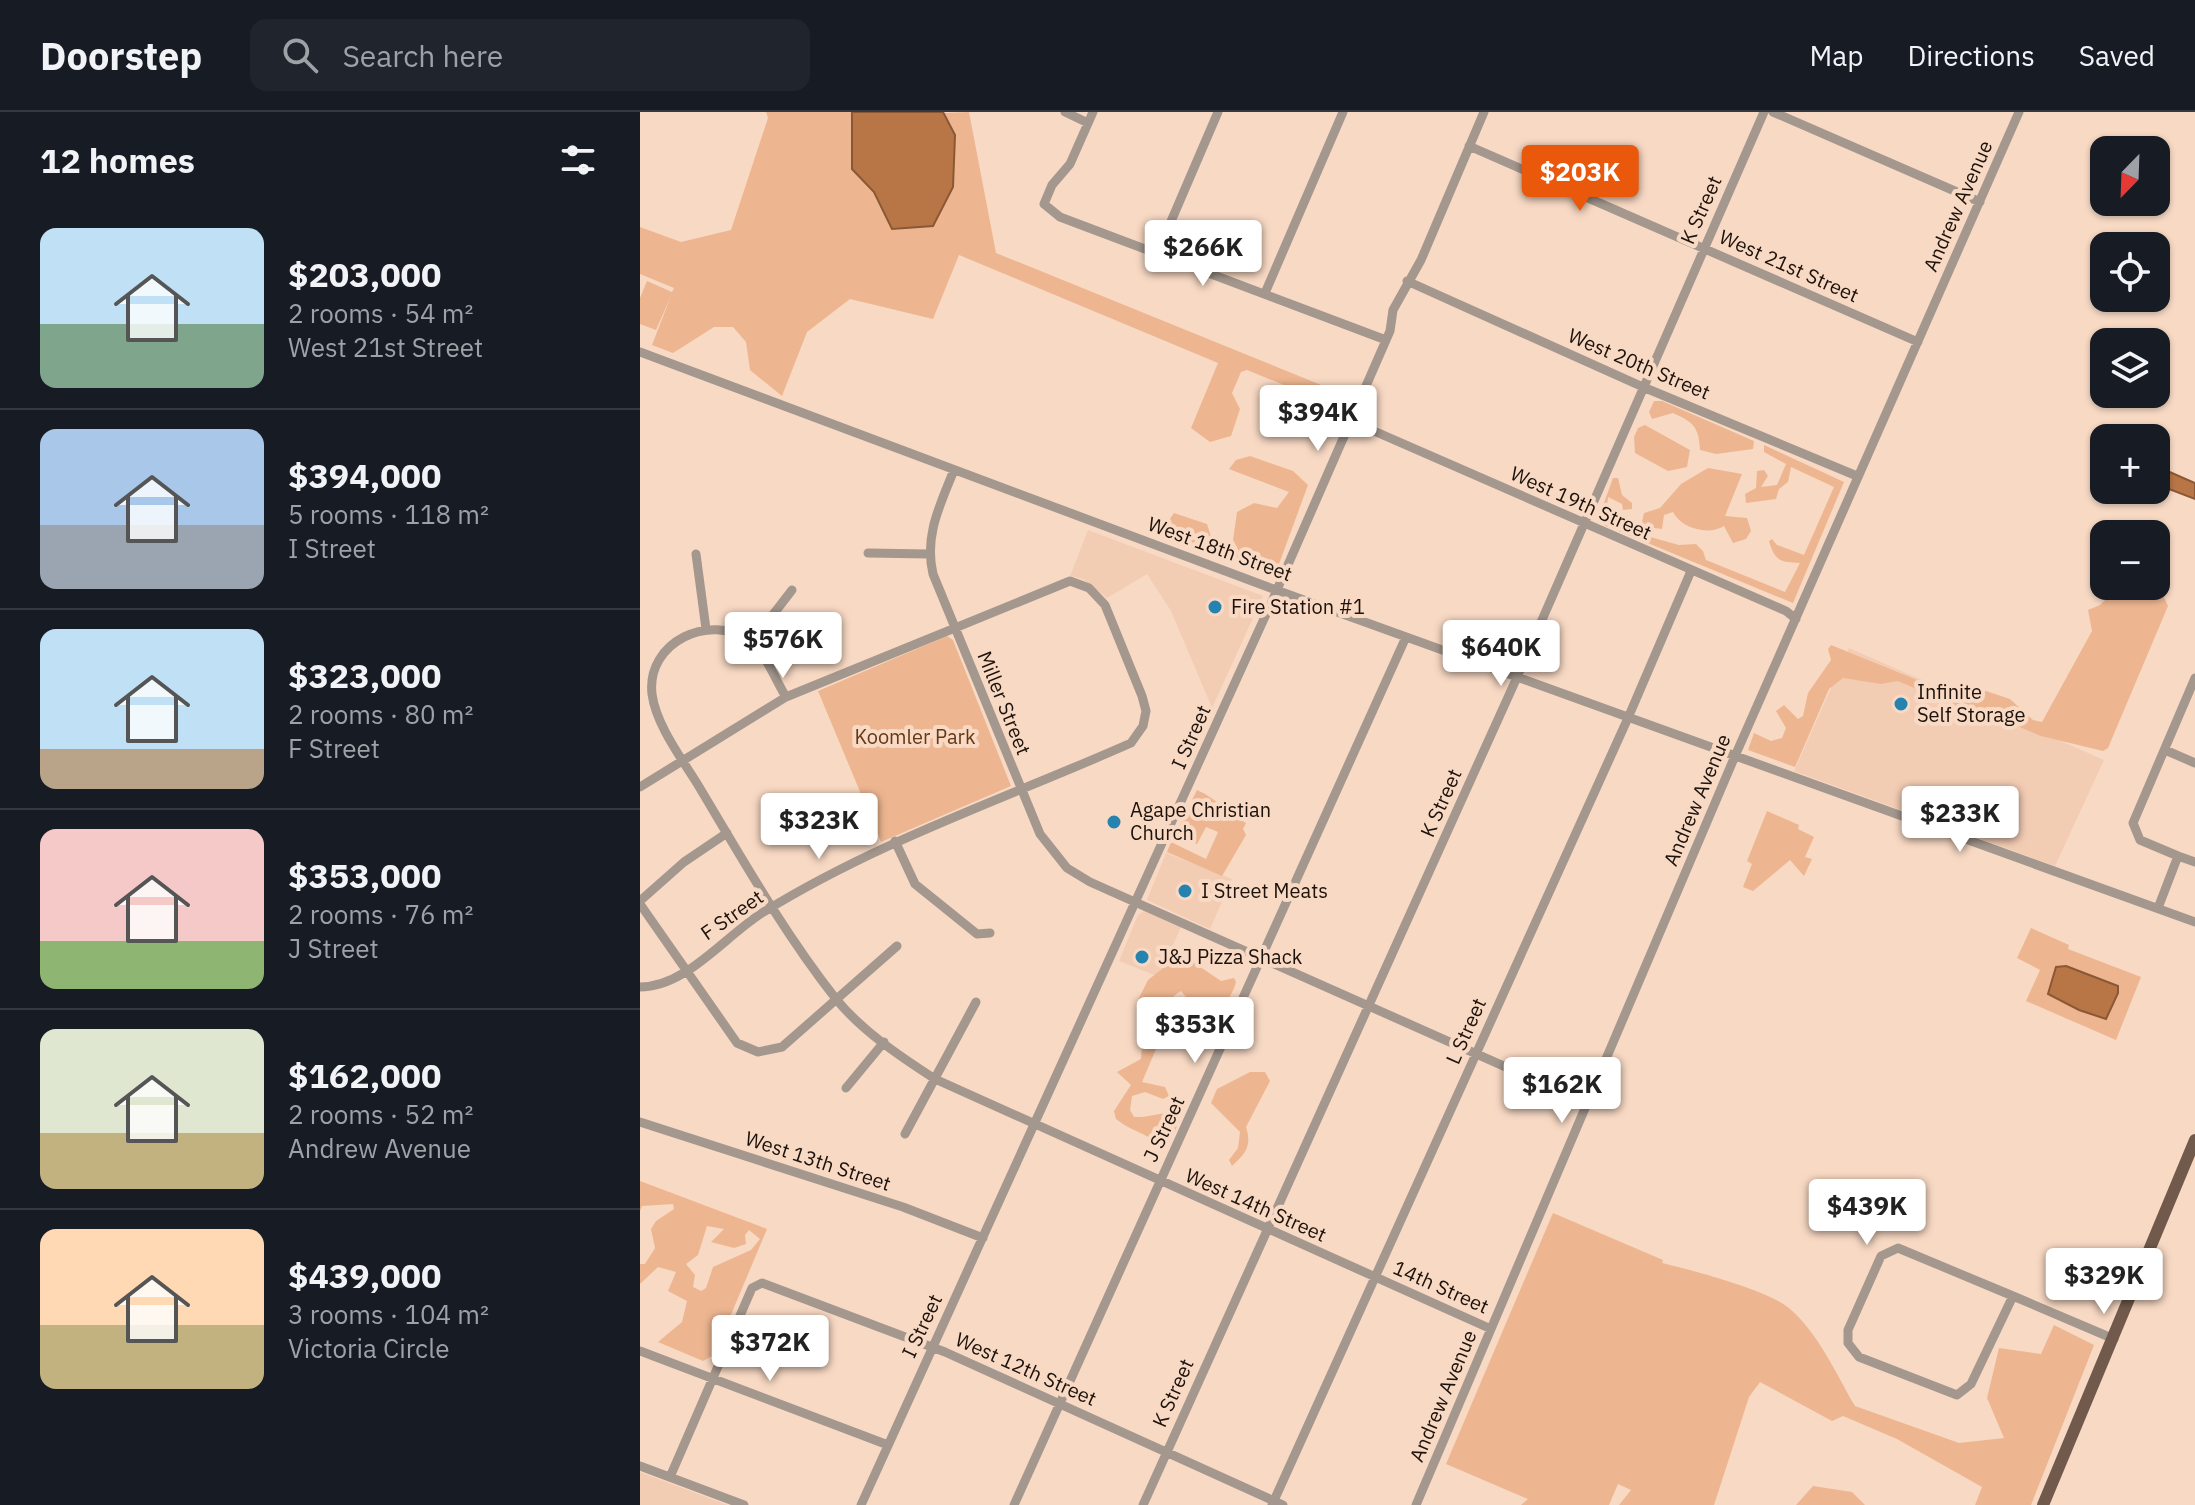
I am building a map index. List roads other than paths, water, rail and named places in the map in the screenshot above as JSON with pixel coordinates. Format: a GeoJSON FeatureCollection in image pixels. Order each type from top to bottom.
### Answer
{"type":"FeatureCollection","features":[{"type":"Feature","properties":{"kind":"main road"},"geometry":{"type":"LineString","coordinates":[[2043,1505],[2195,1140]]}},
{"type":"Feature","properties":{"kind":"street"},"geometry":{"type":"LineString","coordinates":[[1065,112],[1088,123]]}},
{"type":"Feature","properties":{"kind":"street"},"geometry":{"type":"LineString","coordinates":[[1093,112],[1070,164],[1039,205],[1060,217],[1386,340]]}},
{"type":"Feature","properties":{"kind":"street"},"geometry":{"type":"LineString","coordinates":[[1157,254],[1218,112]]}},
{"type":"Feature","properties":{"kind":"street"},"geometry":{"type":"LineString","coordinates":[[1265,293],[1343,112]]}},
{"type":"Feature","properties":{"kind":"street","name":"I Street"},"geometry":{"type":"LineString","coordinates":[[861,1505],[1277,590],[1386,340],[1393,310],[1421,260],[1484,112]]}},
{"type":"Feature","properties":{"kind":"street","name":"K Street"},"geometry":{"type":"LineString","coordinates":[[1143,1505],[1517,677],[1764,112]]}},
{"type":"Feature","properties":{"kind":"street"},"geometry":{"type":"LineString","coordinates":[[1773,112],[1980,202]]}},
{"type":"Feature","properties":{"kind":"street","name":"Andrew Avenue"},"geometry":{"type":"LineString","coordinates":[[1416,1505],[1735,756],[2019,112]]}},
{"type":"Feature","properties":{"kind":"street","name":"West 21st Street"},"geometry":{"type":"LineString","coordinates":[[1469,146],[1918,342]]}},
{"type":"Feature","properties":{"kind":"street","name":"West 20th Street"},"geometry":{"type":"LineString","coordinates":[[1407,281],[1643,387],[1857,476]]}},
{"type":"Feature","properties":{"kind":"street","name":"West 18th Street"},"geometry":{"type":"LineString","coordinates":[[640,352],[1277,590],[2195,922]]}},
{"type":"Feature","properties":{"kind":"street","name":"West 19th Street"},"geometry":{"type":"LineString","coordinates":[[1351,421],[1786,611],[1796,619]]}},
{"type":"Feature","properties":{"kind":"street"},"geometry":{"type":"LineString","coordinates":[[868,553],[928,554],[933,521],[954,470]]}},
{"type":"Feature","properties":{"kind":"street"},"geometry":{"type":"LineString","coordinates":[[696,554],[706,629],[729,631],[752,642],[786,697]]}},
{"type":"Feature","properties":{"kind":"street","name":"Miller Street"},"geometry":{"type":"LineString","coordinates":[[928,554],[1020,791],[1040,834],[1067,868],[1262,960],[1589,1104]]}},
{"type":"Feature","properties":{"kind":"street","name":"L Street"},"geometry":{"type":"LineString","coordinates":[[1276,1504],[1691,571]]}},
{"type":"Feature","properties":{"kind":"street","name":"F Street"},"geometry":{"type":"LineString","coordinates":[[640,787],[682,758],[786,697],[1070,581],[1099,596],[1109,614],[1146,711],[1140,734],[1131,743],[895,841],[774,907],[721,942],[687,973],[640,987]]}},
{"type":"Feature","properties":{"kind":"street"},"geometry":{"type":"LineString","coordinates":[[752,642],[792,590]]}},
{"type":"Feature","properties":{"kind":"street","name":"West 14th Street"},"geometry":{"type":"LineString","coordinates":[[706,629],[667,648],[653,676],[654,706],[727,833],[837,1000],[884,1042],[935,1079],[1375,1278]]}},
{"type":"Feature","properties":{"kind":"street","name":"J Street"},"geometry":{"type":"LineString","coordinates":[[1014,1505],[1406,637]]}},
{"type":"Feature","properties":{"kind":"street"},"geometry":{"type":"LineString","coordinates":[[2195,678],[2133,829],[2144,843],[2195,862]]}},
{"type":"Feature","properties":{"kind":"street"},"geometry":{"type":"LineString","coordinates":[[2165,750],[2195,763]]}},
{"type":"Feature","properties":{"kind":"street"},"geometry":{"type":"LineString","coordinates":[[727,833],[684,862],[640,902],[737,1043],[758,1052],[782,1047],[897,946]]}},
{"type":"Feature","properties":{"kind":"street"},"geometry":{"type":"LineString","coordinates":[[895,841],[915,884],[977,934],[990,933]]}},
{"type":"Feature","properties":{"kind":"street"},"geometry":{"type":"LineString","coordinates":[[2158,908],[2178,856]]}},
{"type":"Feature","properties":{"kind":"street"},"geometry":{"type":"LineString","coordinates":[[905,1134],[976,1002]]}},
{"type":"Feature","properties":{"kind":"street"},"geometry":{"type":"LineString","coordinates":[[846,1088],[884,1042]]}},
{"type":"Feature","properties":{"kind":"street","name":"West 13th Street"},"geometry":{"type":"LineString","coordinates":[[640,1122],[903,1207],[983,1238]]}},
{"type":"Feature","properties":{"kind":"street"},"geometry":{"type":"LineString","coordinates":[[2013,1296],[1971,1384],[1957,1395],[1859,1357],[1848,1343],[1848,1330],[1881,1256],[1887,1250],[1911,1251],[2114,1339]]}},
{"type":"Feature","properties":{"kind":"street","name":"14th Street"},"geometry":{"type":"LineString","coordinates":[[1375,1278],[1491,1329]]}},
{"type":"Feature","properties":{"kind":"street","name":"West 12th Street"},"geometry":{"type":"LineString","coordinates":[[711,1379],[752,1288],[767,1284],[932,1347],[1276,1504]]}},
{"type":"Feature","properties":{"kind":"street"},"geometry":{"type":"LineString","coordinates":[[640,1351],[888,1445]]}},
{"type":"Feature","properties":{"kind":"street"},"geometry":{"type":"LineString","coordinates":[[670,1477],[711,1379]]}},
{"type":"Feature","properties":{"kind":"street"},"geometry":{"type":"LineString","coordinates":[[640,1466],[744,1505]]}},
{"type":"Feature","properties":{"kind":"place","name":"Fire Station #1"},"geometry":{"type":"Point","coordinates":[1215,607]}},
{"type":"Feature","properties":{"kind":"place","name":"Infinite Self Storage"},"geometry":{"type":"Point","coordinates":[1901,704]}},
{"type":"Feature","properties":{"kind":"place","name":"Agape Christian Church"},"geometry":{"type":"Point","coordinates":[1114,822]}},
{"type":"Feature","properties":{"kind":"place","name":"I Street Meats"},"geometry":{"type":"Point","coordinates":[1185,891]}},
{"type":"Feature","properties":{"kind":"place","name":"J&J Pizza Shack"},"geometry":{"type":"Point","coordinates":[1142,957]}},
{"type":"Feature","properties":{"kind":"park label","name":"Koomler Park"},"geometry":{"type":"Point","coordinates":[915,737]}}]}
